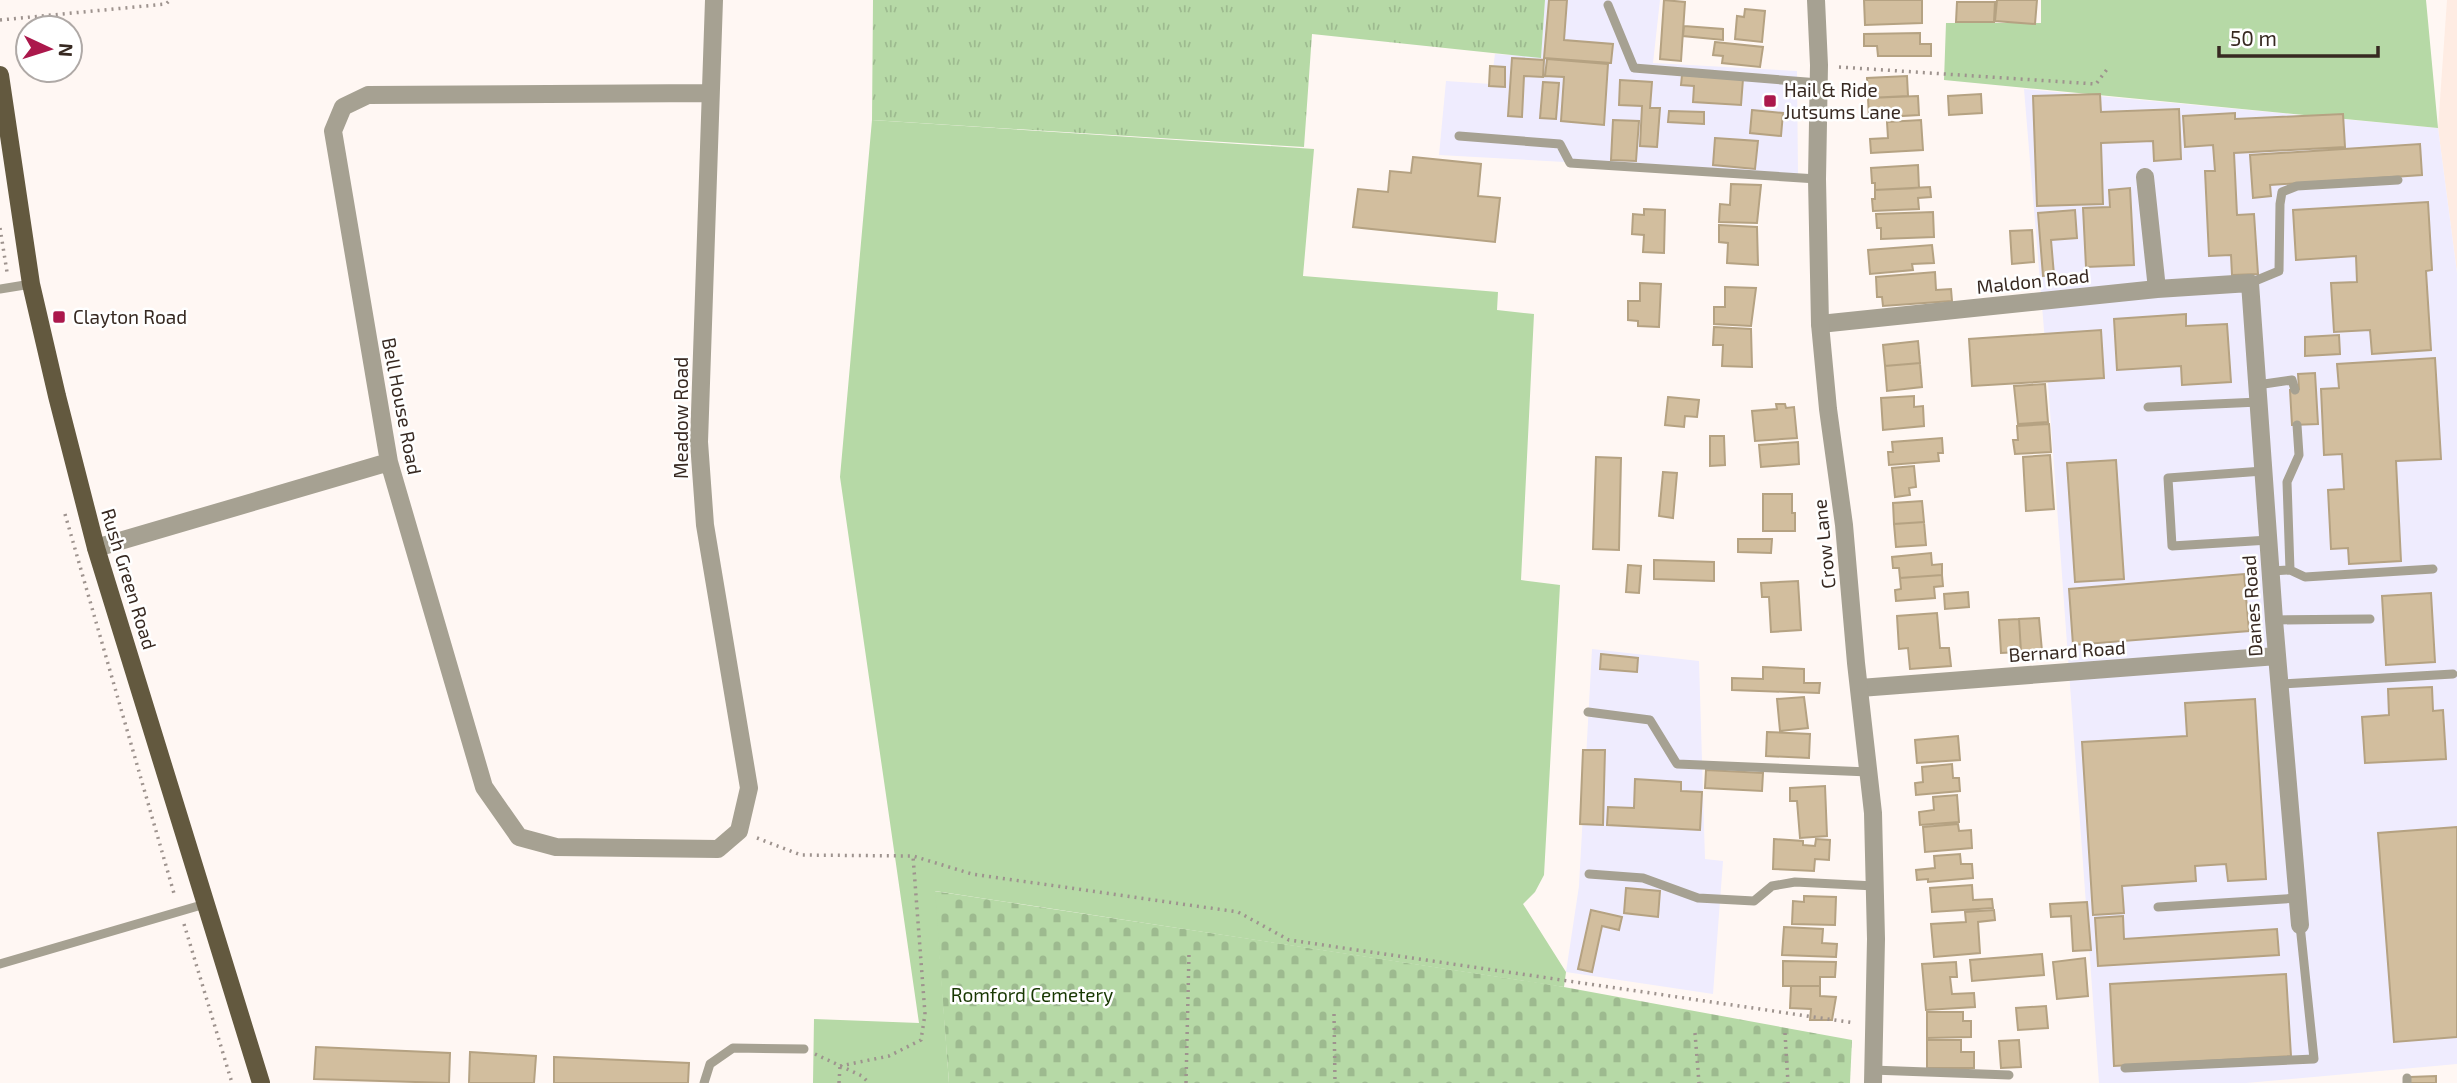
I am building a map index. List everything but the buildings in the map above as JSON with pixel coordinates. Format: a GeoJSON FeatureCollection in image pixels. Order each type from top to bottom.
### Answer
{"type":"FeatureCollection","features":[{"type":"Feature","properties":{"kind":"main road","name":"Rush Green Road"},"geometry":{"type":"LineString","coordinates":[[0,75],[31,284],[96,548],[261,1083]]}},
{"type":"Feature","properties":{"kind":"street","name":"Meadow Road"},"geometry":{"type":"LineString","coordinates":[[714,0],[699,442],[705,525],[750,788],[739,831]]}},
{"type":"Feature","properties":{"kind":"street","name":"Crow Lane"},"geometry":{"type":"LineString","coordinates":[[1816,0],[1820,324],[1828,409],[1844,525],[1873,813],[1873,1077]]}},
{"type":"Feature","properties":{"kind":"street","name":"Bell House Road"},"geometry":{"type":"LineString","coordinates":[[710,93],[368,95],[343,107],[333,131],[388,462],[484,787],[519,837],[556,847],[718,849],[739,831]]}},
{"type":"Feature","properties":{"kind":"street"},"geometry":{"type":"LineString","coordinates":[[2145,177],[2157,289]]}},
{"type":"Feature","properties":{"kind":"street","name":"Maldon Road"},"geometry":{"type":"LineString","coordinates":[[1820,324],[2157,289],[2250,283]]}},
{"type":"Feature","properties":{"kind":"street","name":"Danes Road"},"geometry":{"type":"LineString","coordinates":[[2250,283],[2274,620],[2300,925]]}},
{"type":"Feature","properties":{"kind":"street"},"geometry":{"type":"LineString","coordinates":[[96,548],[388,462]]}},
{"type":"Feature","properties":{"kind":"street","name":"Bernard Road"},"geometry":{"type":"LineString","coordinates":[[1860,688],[2277,656]]}},
{"type":"Feature","properties":{"kind":"lane"},"geometry":{"type":"LineString","coordinates":[[1608,5],[1634,68],[1819,74]]}},
{"type":"Feature","properties":{"kind":"lane"},"geometry":{"type":"LineString","coordinates":[[1459,136],[1560,144],[1570,163],[1817,179]]}},
{"type":"Feature","properties":{"kind":"lane"},"geometry":{"type":"LineString","coordinates":[[2250,283],[2279,271],[2282,192],[2297,186],[2398,180]]}},
{"type":"Feature","properties":{"kind":"lane"},"geometry":{"type":"LineString","coordinates":[[0,289],[31,284]]}},
{"type":"Feature","properties":{"kind":"lane"},"geometry":{"type":"LineString","coordinates":[[2148,407],[2258,393],[2292,380],[2295,390]]}},
{"type":"Feature","properties":{"kind":"lane"},"geometry":{"type":"LineString","coordinates":[[2290,569],[2287,482],[2300,455],[2297,425]]}},
{"type":"Feature","properties":{"kind":"lane"},"geometry":{"type":"LineString","coordinates":[[2263,471],[2168,478],[2172,546],[2269,540]]}},
{"type":"Feature","properties":{"kind":"lane"},"geometry":{"type":"LineString","coordinates":[[2271,571],[2290,569],[2305,578],[2433,569]]}},
{"type":"Feature","properties":{"kind":"lane"},"geometry":{"type":"LineString","coordinates":[[2274,620],[2370,619]]}},
{"type":"Feature","properties":{"kind":"lane"},"geometry":{"type":"LineString","coordinates":[[2280,684],[2453,674]]}},
{"type":"Feature","properties":{"kind":"lane"},"geometry":{"type":"LineString","coordinates":[[1588,712],[1650,720],[1677,764],[1869,772]]}},
{"type":"Feature","properties":{"kind":"lane"},"geometry":{"type":"LineString","coordinates":[[1590,874],[1643,878],[1698,898],[1754,901],[1772,886],[1795,882],[1875,886]]}},
{"type":"Feature","properties":{"kind":"lane"},"geometry":{"type":"LineString","coordinates":[[2158,907],[2298,898]]}},
{"type":"Feature","properties":{"kind":"lane"},"geometry":{"type":"LineString","coordinates":[[0,964],[205,904]]}},
{"type":"Feature","properties":{"kind":"lane"},"geometry":{"type":"LineString","coordinates":[[2125,1068],[2314,1059],[2300,925]]}},
{"type":"Feature","properties":{"kind":"lane"},"geometry":{"type":"LineString","coordinates":[[705,1083],[710,1064],[733,1048],[804,1049]]}},
{"type":"Feature","properties":{"kind":"lane"},"geometry":{"type":"LineString","coordinates":[[1873,1077],[2009,1075]]}},
{"type":"Feature","properties":{"kind":"path"},"geometry":{"type":"LineString","coordinates":[[0,20],[166,4],[170,0]]}},
{"type":"Feature","properties":{"kind":"path"},"geometry":{"type":"LineString","coordinates":[[1819,74],[2096,84],[2108,68]]}},
{"type":"Feature","properties":{"kind":"path"},"geometry":{"type":"LineString","coordinates":[[64,510],[179,911],[232,1083]]}},
{"type":"Feature","properties":{"kind":"path"},"geometry":{"type":"LineString","coordinates":[[739,831],[802,855],[913,856],[972,874],[1238,912],[1289,940],[1875,1026]]}},
{"type":"Feature","properties":{"kind":"path"},"geometry":{"type":"LineString","coordinates":[[840,1066],[889,1056],[922,1040],[925,1014],[913,856]]}},
{"type":"Feature","properties":{"kind":"path"},"geometry":{"type":"LineString","coordinates":[[1186,1083],[1189,953]]}},
{"type":"Feature","properties":{"kind":"path"},"geometry":{"type":"LineString","coordinates":[[1334,1014],[1335,1083]]}},
{"type":"Feature","properties":{"kind":"path"},"geometry":{"type":"LineString","coordinates":[[1695,1032],[1699,1083]]}},
{"type":"Feature","properties":{"kind":"path"},"geometry":{"type":"LineString","coordinates":[[1785,1034],[1788,1083]]}},
{"type":"Feature","properties":{"kind":"path"},"geometry":{"type":"LineString","coordinates":[[804,1049],[862,1076],[869,1083]]}},
{"type":"Feature","properties":{"kind":"path"},"geometry":{"type":"LineString","coordinates":[[839,1083],[840,1066]]}},
{"type":"Feature","properties":{"kind":"shaded area"},"geometry":{"type":"Polygon","coordinates":[[[1545,0],[1660,0],[1653,63],[1797,71],[1798,175],[1439,155],[1446,81],[1491,84],[1495,54],[1541,57],[1545,0]]]}},
{"type":"Feature","properties":{"kind":"shaded area"},"geometry":{"type":"Polygon","coordinates":[[[2447,0],[2457,0],[2457,273],[2438,128],[2447,0]]]}},
{"type":"Feature","properties":{"kind":"shaded area"},"geometry":{"type":"Polygon","coordinates":[[[2024,89],[2438,128],[2457,273],[2457,1064],[2246,1083],[2099,1083],[2024,89]]]}},
{"type":"Feature","properties":{"kind":"shaded area"},"geometry":{"type":"Polygon","coordinates":[[[1592,649],[1699,661],[1705,859],[1723,861],[1713,994],[1566,972],[1579,886],[1592,649]]]}},
{"type":"Feature","properties":{"kind":"green space"},"geometry":{"type":"Polygon","coordinates":[[[873,0],[1545,0],[1541,58],[1312,34],[1304,147],[872,120],[873,0]]]}},
{"type":"Feature","properties":{"kind":"green space"},"geometry":{"type":"Polygon","coordinates":[[[2041,0],[2426,0],[2438,128],[1944,80],[1946,23],[2041,23],[2041,0]]]}},
{"type":"Feature","properties":{"kind":"green space"},"geometry":{"type":"Polygon","coordinates":[[[872,120],[1314,149],[1303,276],[1498,292],[1497,310],[1534,314],[1521,580],[1560,585],[1544,875],[1535,892],[1523,904],[1566,972],[1564,987],[935,891],[949,1083],[813,1083],[814,1019],[919,1023],[840,477],[872,120]]]}},
{"type":"Feature","properties":{"kind":"green space","name":"Romford Cemetery"},"geometry":{"type":"Polygon","coordinates":[[[934,891],[1553,985],[1852,1040],[1850,1083],[949,1083],[934,891]]]}},
{"type":"Feature","properties":{"kind":"place","name":"Hail & Ride Jutsums Lane"},"geometry":{"type":"Point","coordinates":[1770,101]}},
{"type":"Feature","properties":{"kind":"place","name":"Clayton Road"},"geometry":{"type":"Point","coordinates":[59,317]}}]}
